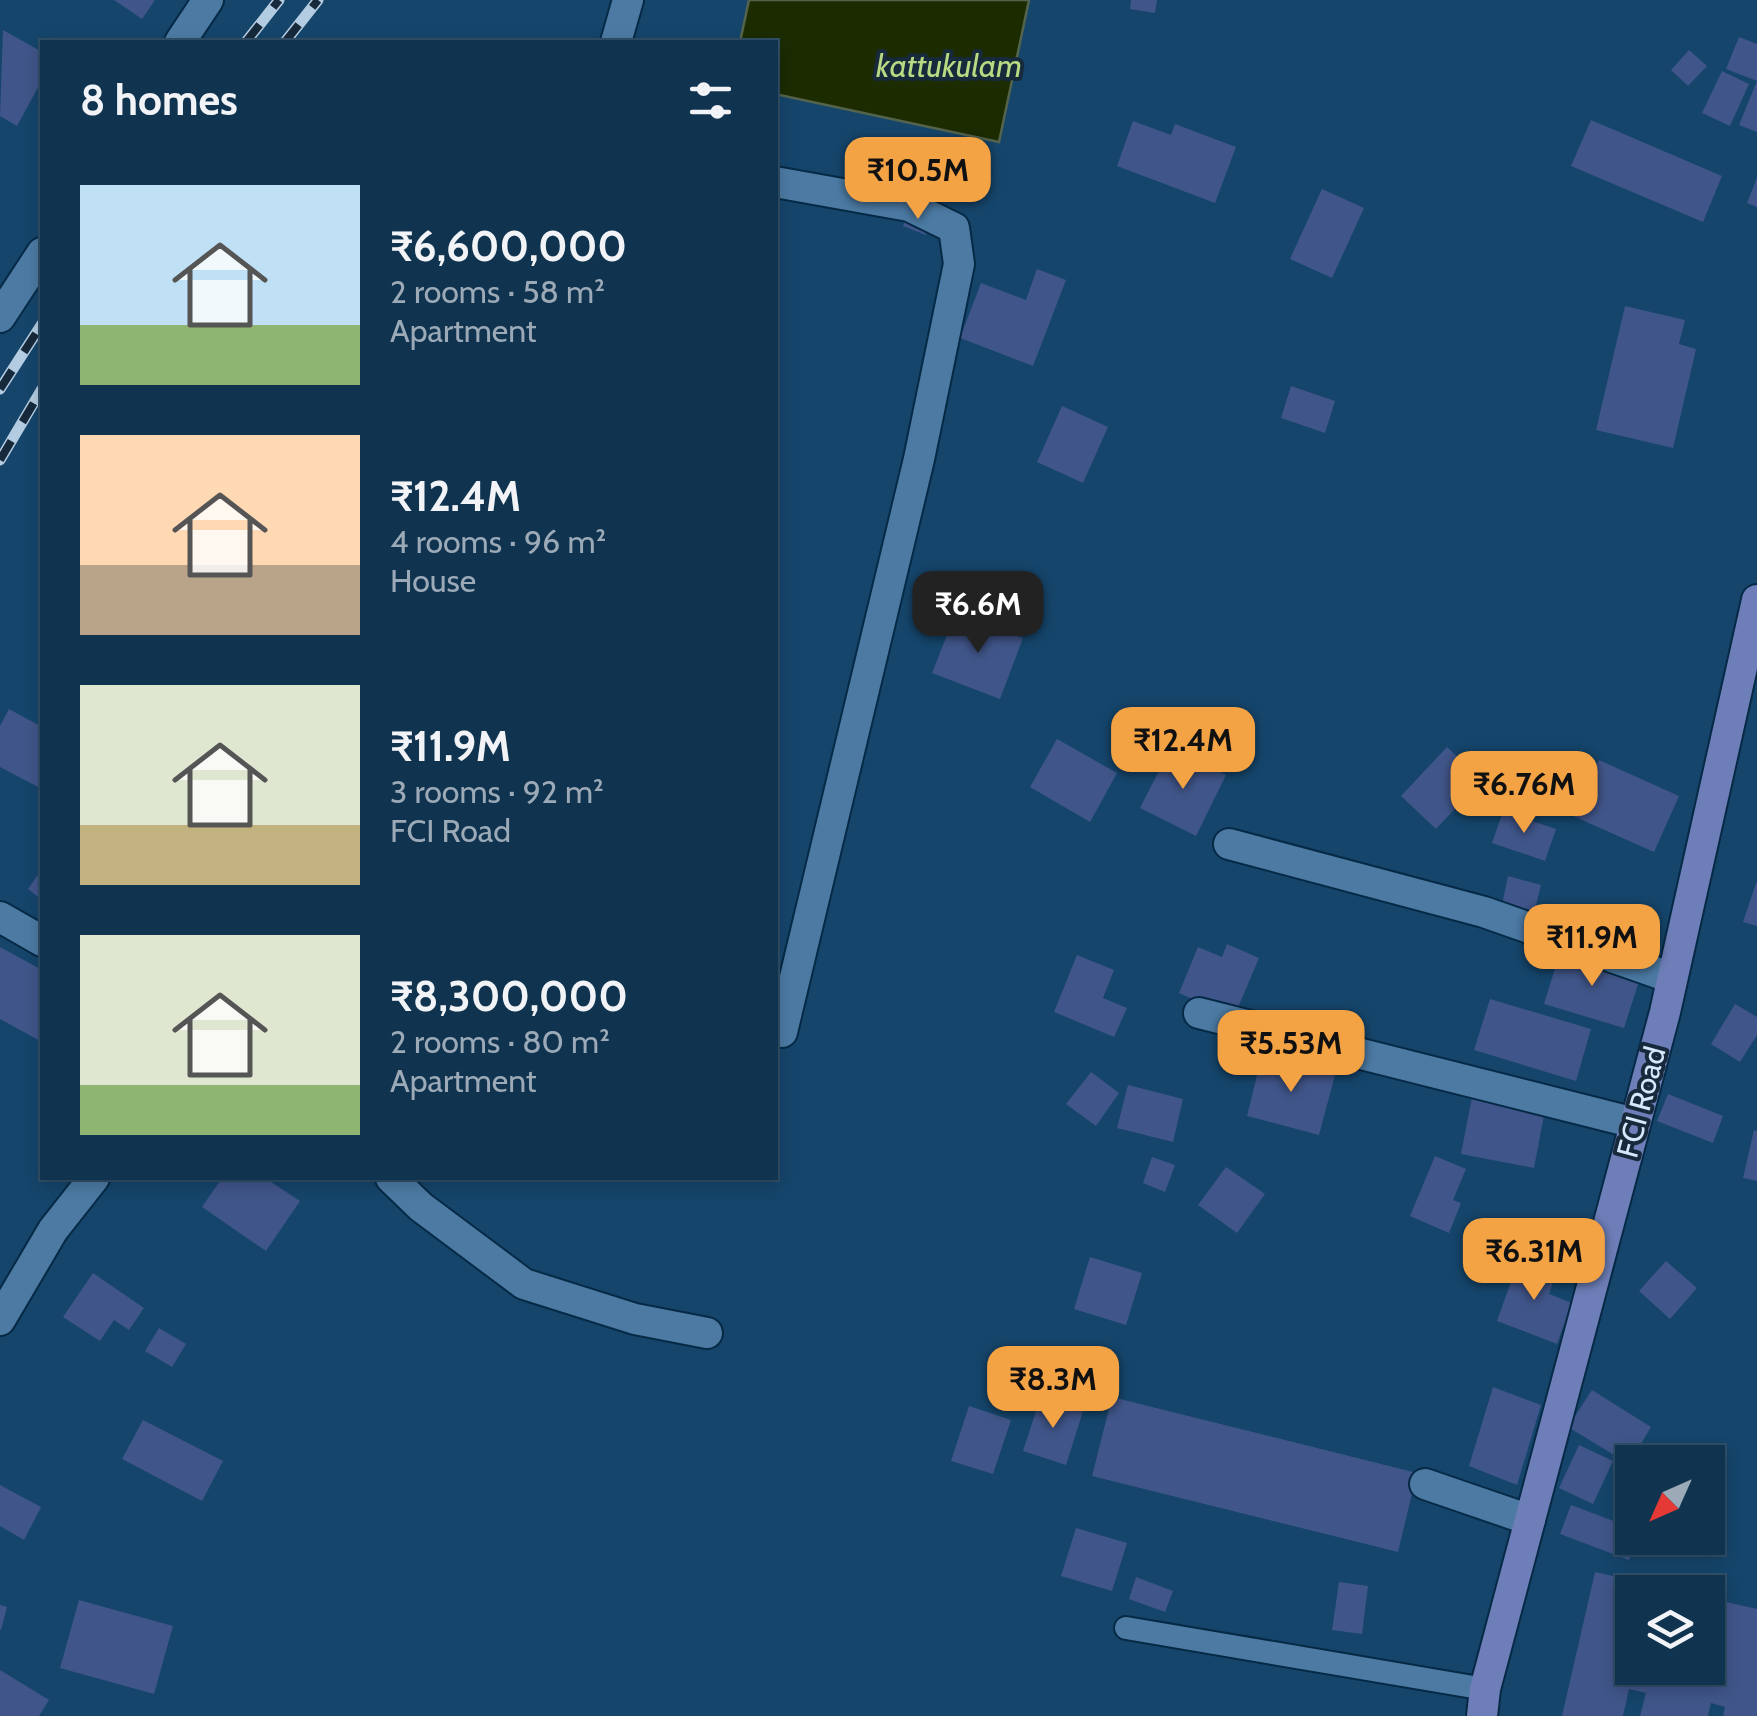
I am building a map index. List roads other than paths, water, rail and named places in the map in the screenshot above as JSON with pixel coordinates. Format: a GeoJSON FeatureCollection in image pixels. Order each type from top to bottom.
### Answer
{"type":"FeatureCollection","features":[{"type":"Feature","properties":{"kind":"street"},"geometry":{"type":"LineString","coordinates":[[181,40],[208,0]]}},
{"type":"Feature","properties":{"kind":"street"},"geometry":{"type":"LineString","coordinates":[[617,40],[628,0]]}},
{"type":"Feature","properties":{"kind":"street"},"geometry":{"type":"LineString","coordinates":[[778,183],[909,206],[954,228],[959,264],[915,478],[782,1032]]}},
{"type":"Feature","properties":{"kind":"street"},"geometry":{"type":"LineString","coordinates":[[0,318],[40,256]]}},
{"type":"Feature","properties":{"kind":"street","name":"FCI Road"},"geometry":{"type":"LineString","coordinates":[[1483,1702],[1672,978],[1757,600]]}},
{"type":"Feature","properties":{"kind":"street"},"geometry":{"type":"LineString","coordinates":[[1229,844],[1484,912],[1672,978]]}},
{"type":"Feature","properties":{"kind":"street"},"geometry":{"type":"LineString","coordinates":[[0,917],[40,940]]}},
{"type":"Feature","properties":{"kind":"street"},"geometry":{"type":"LineString","coordinates":[[1199,1013],[1635,1123]]}},
{"type":"Feature","properties":{"kind":"street"},"geometry":{"type":"LineString","coordinates":[[0,1320],[53,1230],[92,1180]]}},
{"type":"Feature","properties":{"kind":"street"},"geometry":{"type":"LineString","coordinates":[[393,1180],[421,1207],[524,1284],[634,1319],[707,1334]]}},
{"type":"Feature","properties":{"kind":"street"},"geometry":{"type":"LineString","coordinates":[[1425,1484],[1530,1520]]}},
{"type":"Feature","properties":{"kind":"lane"},"geometry":{"type":"LineString","coordinates":[[1126,1628],[1483,1702]]}},
{"type":"Feature","properties":{"kind":"water","name":"kattukulam"},"geometry":{"type":"Polygon","coordinates":[[[749,0],[1029,0],[999,142],[778,95],[778,40],[740,40],[749,0]]]}},
{"type":"Feature","properties":{"kind":"railway"},"geometry":{"type":"LineString","coordinates":[[248,40],[279,0]]}},
{"type":"Feature","properties":{"kind":"railway"},"geometry":{"type":"LineString","coordinates":[[287,40],[318,0]]}},
{"type":"Feature","properties":{"kind":"railway"},"geometry":{"type":"LineString","coordinates":[[0,389],[40,327]]}},
{"type":"Feature","properties":{"kind":"railway"},"geometry":{"type":"LineString","coordinates":[[0,460],[40,392]]}}]}
